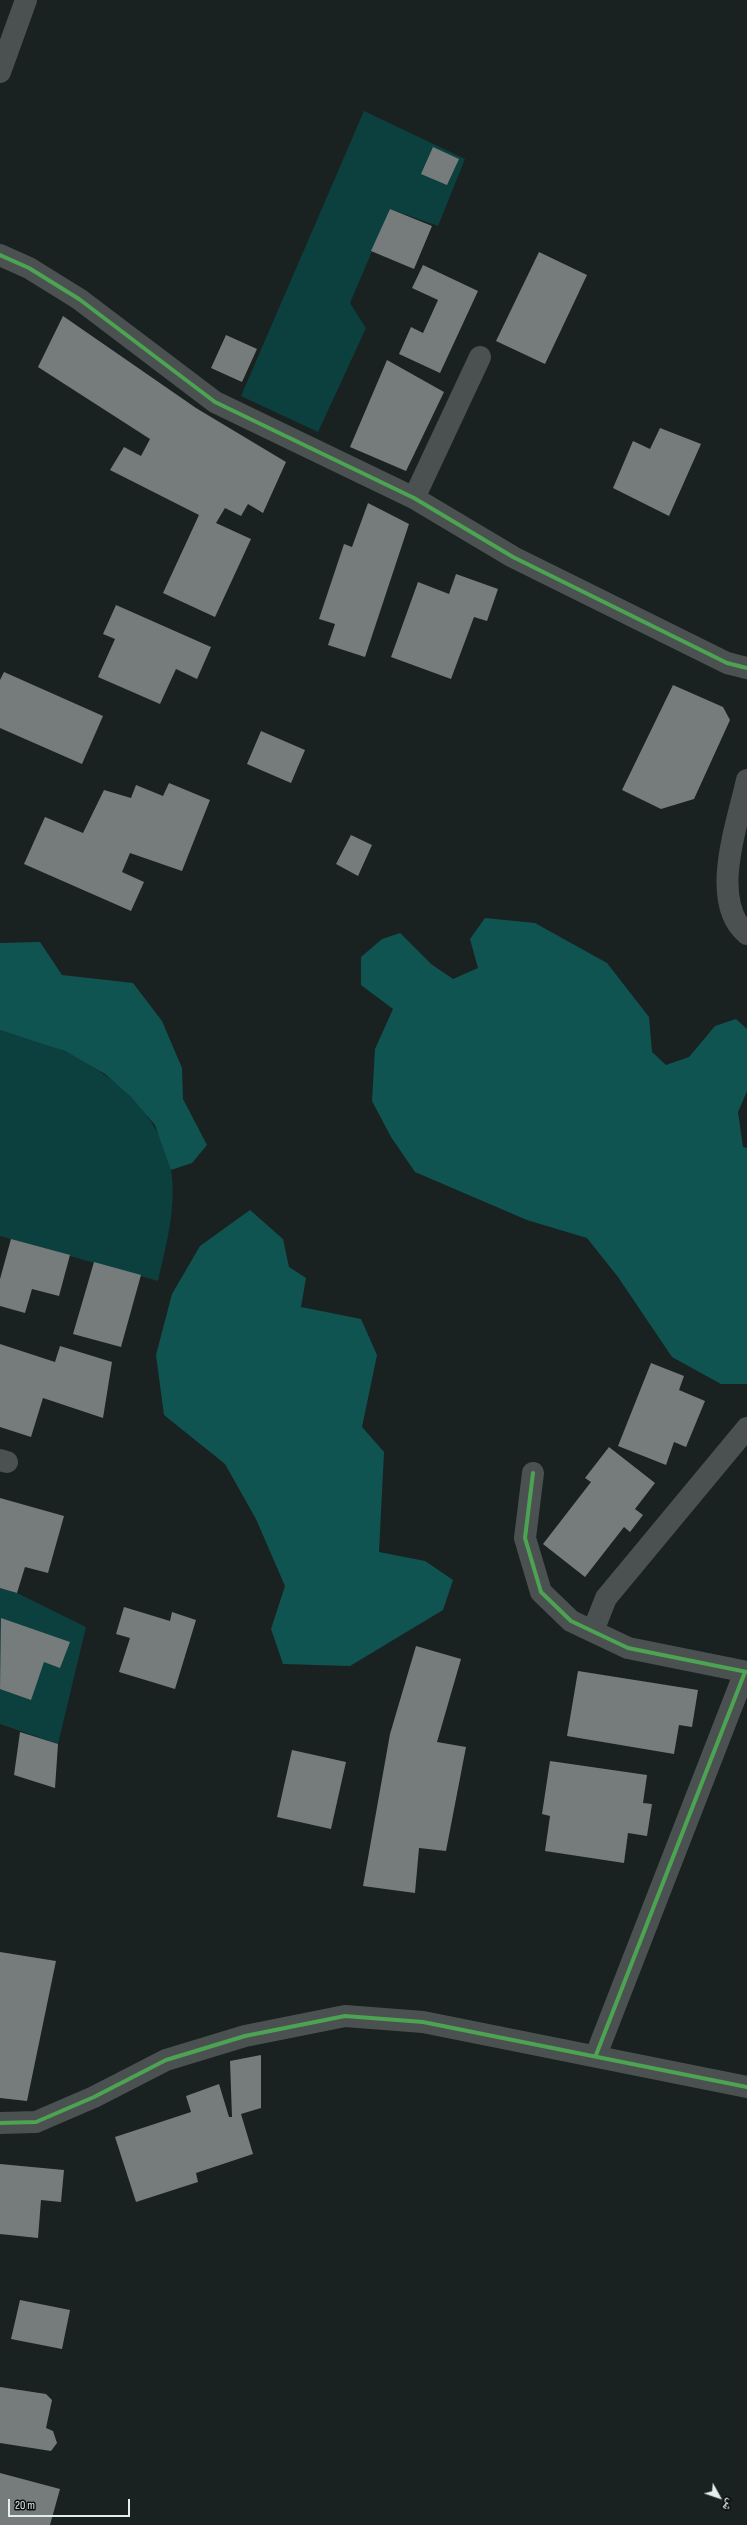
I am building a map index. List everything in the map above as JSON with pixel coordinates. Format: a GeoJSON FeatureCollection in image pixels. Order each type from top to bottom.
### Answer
{"type":"FeatureCollection","features":[{"type":"Feature","properties":{"kind":"street"},"geometry":{"type":"LineString","coordinates":[[0,72],[26,0]]}},
{"type":"Feature","properties":{"kind":"street"},"geometry":{"type":"LineString","coordinates":[[0,254],[30,268],[79,300],[215,402],[414,498],[514,557],[728,663],[747,668]]}},
{"type":"Feature","properties":{"kind":"street"},"geometry":{"type":"LineString","coordinates":[[414,498],[480,357]]}},
{"type":"Feature","properties":{"kind":"street"},"geometry":{"type":"LineString","coordinates":[[747,780],[726,871],[729,906],[739,927],[747,934]]}},
{"type":"Feature","properties":{"kind":"street"},"geometry":{"type":"LineString","coordinates":[[593,1631],[606,1598],[747,1428]]}},
{"type":"Feature","properties":{"kind":"street"},"geometry":{"type":"LineString","coordinates":[[533,1473],[525,1538],[541,1592],[572,1621],[628,1648],[746,1672],[596,2055]]}},
{"type":"Feature","properties":{"kind":"street"},"geometry":{"type":"LineString","coordinates":[[0,2122],[36,2122],[94,2097],[166,2060],[245,2036],[345,2016],[423,2022],[596,2055],[747,2087]]}},
{"type":"Feature","properties":{"kind":"shaded area"},"geometry":{"type":"Polygon","coordinates":[[[364,111],[465,159],[438,226],[390,209],[350,303],[366,328],[318,432],[241,396],[364,111]]]}},
{"type":"Feature","properties":{"kind":"shaded area"},"geometry":{"type":"Polygon","coordinates":[[[485,918],[535,923],[607,963],[649,1017],[652,1052],[666,1065],[689,1057],[715,1026],[736,1019],[747,1029],[747,1091],[738,1112],[743,1147],[747,1148],[747,1384],[721,1384],[672,1357],[618,1277],[587,1238],[527,1220],[415,1172],[391,1137],[372,1101],[375,1049],[393,1009],[361,985],[361,957],[382,939],[400,933],[431,964],[453,979],[478,968],[470,939],[485,918]]]}},
{"type":"Feature","properties":{"kind":"shaded area"},"geometry":{"type":"Polygon","coordinates":[[[40,942],[62,975],[133,983],[162,1021],[182,1068],[183,1099],[207,1145],[192,1163],[171,1170],[155,1125],[131,1097],[105,1074],[65,1051],[0,1030],[0,943],[40,942]]]}},
{"type":"Feature","properties":{"kind":"shaded area"},"geometry":{"type":"Polygon","coordinates":[[[0,1030],[58,1048],[84,1061],[101,1072],[133,1099],[157,1132],[166,1150],[171,1170],[173,1198],[170,1226],[158,1281],[0,1236],[0,1030]]]}},
{"type":"Feature","properties":{"kind":"shaded area"},"geometry":{"type":"Polygon","coordinates":[[[250,1210],[283,1239],[289,1267],[306,1278],[301,1307],[361,1319],[377,1355],[362,1427],[384,1452],[379,1552],[425,1561],[453,1580],[443,1610],[350,1666],[283,1664],[271,1629],[285,1586],[256,1519],[225,1464],[164,1415],[156,1355],[172,1294],[200,1246],[250,1210]]]}},
{"type":"Feature","properties":{"kind":"shaded area"},"geometry":{"type":"Polygon","coordinates":[[[0,1588],[17,1593],[86,1627],[58,1744],[0,1724],[0,1588]]]}},
{"type":"Feature","properties":{"kind":"building"},"geometry":{"type":"Polygon","coordinates":[[[433,147],[459,159],[447,185],[421,174],[433,147]]]}},
{"type":"Feature","properties":{"kind":"building"},"geometry":{"type":"Polygon","coordinates":[[[390,209],[432,226],[414,269],[371,251],[390,209]]]}},
{"type":"Feature","properties":{"kind":"building"},"geometry":{"type":"Polygon","coordinates":[[[539,252],[587,275],[545,364],[496,341],[539,252]]]}},
{"type":"Feature","properties":{"kind":"building"},"geometry":{"type":"Polygon","coordinates":[[[423,265],[478,291],[440,373],[399,354],[411,327],[423,333],[438,300],[412,288],[423,265]]]}},
{"type":"Feature","properties":{"kind":"building"},"geometry":{"type":"Polygon","coordinates":[[[63,316],[196,408],[286,462],[263,513],[248,504],[241,516],[225,508],[216,523],[251,539],[215,617],[163,593],[199,515],[110,470],[124,447],[141,456],[150,439],[38,367],[63,316]]]}},
{"type":"Feature","properties":{"kind":"building"},"geometry":{"type":"Polygon","coordinates":[[[226,335],[257,349],[242,382],[211,368],[226,335]]]}},
{"type":"Feature","properties":{"kind":"building"},"geometry":{"type":"Polygon","coordinates":[[[387,360],[444,392],[406,471],[350,447],[387,360]]]}},
{"type":"Feature","properties":{"kind":"building"},"geometry":{"type":"Polygon","coordinates":[[[660,428],[701,444],[669,516],[613,488],[633,441],[650,449],[660,428]]]}},
{"type":"Feature","properties":{"kind":"building"},"geometry":{"type":"Polygon","coordinates":[[[368,503],[409,524],[365,657],[328,645],[335,624],[319,619],[344,544],[352,547],[368,503]]]}},
{"type":"Feature","properties":{"kind":"building"},"geometry":{"type":"Polygon","coordinates":[[[456,574],[498,589],[487,621],[474,617],[451,679],[391,657],[418,582],[449,594],[456,574]]]}},
{"type":"Feature","properties":{"kind":"building"},"geometry":{"type":"Polygon","coordinates":[[[116,605],[211,647],[197,679],[176,669],[160,704],[98,677],[115,639],[103,634],[116,605]]]}},
{"type":"Feature","properties":{"kind":"building"},"geometry":{"type":"Polygon","coordinates":[[[4,672],[103,716],[82,764],[0,728],[0,680],[4,672]]]}},
{"type":"Feature","properties":{"kind":"building"},"geometry":{"type":"Polygon","coordinates":[[[673,685],[723,707],[730,720],[694,799],[661,809],[622,790],[673,685]]]}},
{"type":"Feature","properties":{"kind":"building"},"geometry":{"type":"Polygon","coordinates":[[[261,731],[305,750],[291,783],[247,764],[261,731]]]}},
{"type":"Feature","properties":{"kind":"building"},"geometry":{"type":"Polygon","coordinates":[[[169,783],[210,800],[182,871],[130,853],[122,872],[144,882],[131,911],[24,864],[45,817],[83,833],[104,790],[131,798],[136,785],[163,796],[169,783]]]}},
{"type":"Feature","properties":{"kind":"building"},"geometry":{"type":"Polygon","coordinates":[[[351,835],[372,845],[358,876],[336,864],[351,835]]]}},
{"type":"Feature","properties":{"kind":"building"},"geometry":{"type":"Polygon","coordinates":[[[11,1239],[70,1255],[59,1296],[32,1289],[25,1313],[0,1306],[0,1279],[11,1239]]]}},
{"type":"Feature","properties":{"kind":"building"},"geometry":{"type":"Polygon","coordinates":[[[94,1262],[141,1275],[121,1347],[73,1334],[94,1262]]]}},
{"type":"Feature","properties":{"kind":"building"},"geometry":{"type":"Polygon","coordinates":[[[0,1344],[55,1362],[60,1346],[112,1362],[103,1418],[43,1398],[31,1437],[0,1427],[0,1344]]]}},
{"type":"Feature","properties":{"kind":"building"},"geometry":{"type":"Polygon","coordinates":[[[651,1363],[684,1376],[679,1390],[705,1401],[686,1447],[674,1442],[666,1465],[618,1446],[651,1363]]]}},
{"type":"Feature","properties":{"kind":"building"},"geometry":{"type":"Polygon","coordinates":[[[609,1447],[655,1483],[635,1509],[643,1515],[630,1532],[624,1527],[585,1577],[543,1544],[591,1482],[585,1478],[609,1447]]]}},
{"type":"Feature","properties":{"kind":"building"},"geometry":{"type":"Polygon","coordinates":[[[0,1498],[64,1516],[48,1573],[25,1567],[17,1593],[0,1588],[0,1498]]]}},
{"type":"Feature","properties":{"kind":"building"},"geometry":{"type":"Polygon","coordinates":[[[124,1607],[170,1621],[172,1612],[196,1620],[175,1689],[119,1672],[130,1638],[116,1634],[124,1607]]]}},
{"type":"Feature","properties":{"kind":"building"},"geometry":{"type":"Polygon","coordinates":[[[1,1618],[70,1642],[60,1668],[44,1662],[31,1700],[0,1689],[1,1618]]]}},
{"type":"Feature","properties":{"kind":"building"},"geometry":{"type":"Polygon","coordinates":[[[416,1646],[461,1659],[437,1742],[466,1747],[446,1851],[419,1848],[415,1893],[363,1886],[390,1734],[416,1646]]]}},
{"type":"Feature","properties":{"kind":"building"},"geometry":{"type":"Polygon","coordinates":[[[578,1671],[698,1690],[692,1727],[679,1725],[674,1754],[567,1736],[578,1671]]]}},
{"type":"Feature","properties":{"kind":"building"},"geometry":{"type":"Polygon","coordinates":[[[20,1732],[58,1744],[55,1788],[14,1775],[20,1732]]]}},
{"type":"Feature","properties":{"kind":"building"},"geometry":{"type":"Polygon","coordinates":[[[292,1750],[346,1762],[331,1829],[277,1817],[292,1750]]]}},
{"type":"Feature","properties":{"kind":"building"},"geometry":{"type":"Polygon","coordinates":[[[550,1761],[647,1775],[643,1803],[652,1804],[647,1836],[628,1833],[624,1863],[545,1851],[550,1816],[542,1814],[550,1761]]]}},
{"type":"Feature","properties":{"kind":"building"},"geometry":{"type":"Polygon","coordinates":[[[0,1952],[56,1961],[27,2101],[0,2098],[0,1952]]]}},
{"type":"Feature","properties":{"kind":"building"},"geometry":{"type":"Polygon","coordinates":[[[261,2055],[261,2108],[241,2114],[253,2154],[196,2173],[198,2182],[136,2202],[115,2137],[191,2112],[186,2096],[219,2084],[229,2117],[232,2117],[230,2061],[261,2055]]]}},
{"type":"Feature","properties":{"kind":"building"},"geometry":{"type":"Polygon","coordinates":[[[0,2164],[64,2170],[61,2202],[41,2200],[38,2238],[0,2234],[0,2164]]]}},
{"type":"Feature","properties":{"kind":"building"},"geometry":{"type":"Polygon","coordinates":[[[20,2300],[70,2310],[62,2349],[11,2339],[20,2300]]]}},
{"type":"Feature","properties":{"kind":"building"},"geometry":{"type":"Polygon","coordinates":[[[0,2387],[46,2394],[52,2400],[46,2428],[53,2431],[57,2443],[51,2451],[0,2443],[0,2387]]]}},
{"type":"Feature","properties":{"kind":"building"},"geometry":{"type":"Polygon","coordinates":[[[0,2473],[60,2489],[50,2525],[0,2525],[0,2473]]]}},
{"type":"Feature","properties":{"kind":"cycle path"},"geometry":{"type":"LineString","coordinates":[[0,255],[29,268],[79,299],[215,402],[414,498],[513,557],[727,663],[747,668]]}},
{"type":"Feature","properties":{"kind":"cycle path"},"geometry":{"type":"LineString","coordinates":[[533,1473],[525,1538],[541,1592],[571,1621],[628,1648],[747,1672]]}},
{"type":"Feature","properties":{"kind":"cycle path"},"geometry":{"type":"LineString","coordinates":[[596,2055],[745,1672]]}},
{"type":"Feature","properties":{"kind":"cycle path"},"geometry":{"type":"LineString","coordinates":[[0,2123],[36,2122],[94,2097],[166,2060],[245,2036],[345,2016],[423,2022],[747,2087]]}}]}
